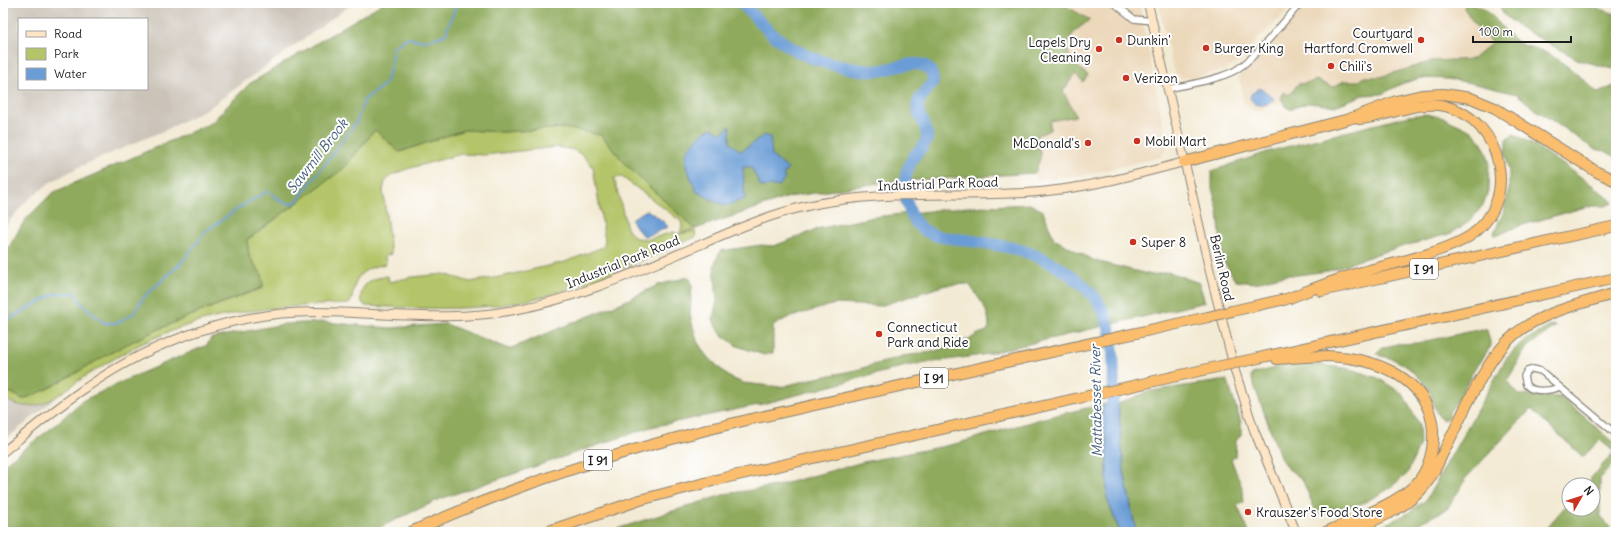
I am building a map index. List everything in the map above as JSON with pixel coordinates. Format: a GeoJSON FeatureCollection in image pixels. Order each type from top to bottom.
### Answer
{"type":"FeatureCollection","features":[{"type":"Feature","properties":{"kind":"highway"},"geometry":{"type":"LineString","coordinates":[[1184,162],[1349,119],[1380,106],[1417,96],[1443,94],[1466,97],[1500,110],[1586,166],[1616,182]]}},
{"type":"Feature","properties":{"kind":"highway"},"geometry":{"type":"LineString","coordinates":[[1284,300],[1354,274],[1455,244],[1468,237],[1480,227],[1488,217],[1496,202],[1501,180],[1497,153],[1484,131],[1462,112],[1441,106],[1425,105],[1370,118],[1349,119]]}},
{"type":"Feature","properties":{"kind":"highway","name":"I 91"},"geometry":{"type":"LineString","coordinates":[[411,532],[466,508],[537,481],[668,440],[747,420],[1616,226]]}},
{"type":"Feature","properties":{"kind":"highway"},"geometry":{"type":"LineString","coordinates":[[546,532],[615,508],[720,479],[1616,278]]}},
{"type":"Feature","properties":{"kind":"highway"},"geometry":{"type":"LineString","coordinates":[[1348,532],[1401,506],[1423,488],[1486,372],[1498,352],[1512,338],[1526,327],[1546,315],[1616,293]]}},
{"type":"Feature","properties":{"kind":"highway"},"geometry":{"type":"LineString","coordinates":[[1249,360],[1329,356],[1368,362],[1390,370],[1406,380],[1418,392],[1427,408],[1432,427],[1432,447],[1427,466],[1418,481],[1410,489],[1393,501],[1326,532]]}},
{"type":"Feature","properties":{"kind":"street"},"geometry":{"type":"LineString","coordinates":[[1114,3],[1134,18],[1152,21]]}},
{"type":"Feature","properties":{"kind":"street","name":"Berlin Road"},"geometry":{"type":"LineString","coordinates":[[1148,3],[1215,295],[1240,386],[1267,462],[1296,532]]}},
{"type":"Feature","properties":{"kind":"street"},"geometry":{"type":"LineString","coordinates":[[1168,90],[1224,75],[1240,68],[1301,3]]}},
{"type":"Feature","properties":{"kind":"street","name":"Industrial Park Road"},"geometry":{"type":"LineString","coordinates":[[3,452],[62,404],[110,371],[162,345],[219,325],[264,316],[310,312],[438,318],[509,311],[556,301],[601,286],[750,224],[778,214],[820,203],[886,197],[1025,193],[1068,188],[1118,179],[1184,162]]}},
{"type":"Feature","properties":{"kind":"street"},"geometry":{"type":"LineString","coordinates":[[1560,387],[1533,390],[1526,385],[1524,376],[1530,370],[1539,369],[1616,434]]}},
{"type":"Feature","properties":{"kind":"shaded area"},"geometry":{"type":"Polygon","coordinates":[[[3,3],[353,3],[210,107],[168,129],[81,166],[51,182],[25,202],[9,222],[3,233],[3,3]]]}},
{"type":"Feature","properties":{"kind":"shaded area"},"geometry":{"type":"Polygon","coordinates":[[[1061,3],[1139,3],[1167,145],[1166,151],[1161,157],[1085,175],[1036,181],[1035,173],[1041,156],[1036,136],[1050,121],[1063,91],[1075,74],[1088,75],[1074,65],[1069,54],[1069,40],[1073,34],[1090,20],[1061,3]]]}},
{"type":"Feature","properties":{"kind":"shaded area"},"geometry":{"type":"Polygon","coordinates":[[[1158,3],[1295,3],[1244,53],[1239,61],[1225,70],[1181,79],[1173,70],[1158,3]]]}},
{"type":"Feature","properties":{"kind":"shaded area"},"geometry":{"type":"Polygon","coordinates":[[[1307,3],[1459,3],[1469,14],[1477,28],[1493,42],[1473,59],[1434,61],[1380,77],[1365,77],[1359,81],[1344,81],[1333,87],[1316,80],[1298,84],[1288,95],[1285,92],[1281,97],[1283,102],[1255,112],[1242,100],[1243,92],[1238,77],[1249,68],[1307,3]]]}},
{"type":"Feature","properties":{"kind":"shaded area"},"geometry":{"type":"Polygon","coordinates":[[[3,398],[11,403],[39,405],[54,399],[3,442],[3,398]]]}},
{"type":"Feature","properties":{"kind":"green space"},"geometry":{"type":"Polygon","coordinates":[[[383,3],[1061,3],[1090,20],[1073,34],[1069,40],[1068,46],[1070,57],[1078,67],[1088,75],[1083,82],[1075,74],[1063,91],[1076,116],[1050,121],[1050,130],[1036,136],[1041,156],[1035,173],[885,182],[789,197],[695,229],[630,169],[601,135],[564,128],[503,132],[464,130],[399,152],[375,130],[344,168],[247,240],[249,256],[262,275],[263,287],[186,317],[149,334],[112,352],[57,384],[23,399],[4,389],[3,257],[25,220],[52,193],[211,123],[249,84],[383,3]]]}},
{"type":"Feature","properties":{"kind":"green space"},"geometry":{"type":"Polygon","coordinates":[[[1465,3],[1482,7],[1512,38],[1519,43],[1540,50],[1556,58],[1598,93],[1616,85],[1616,157],[1605,151],[1594,149],[1535,109],[1517,94],[1447,79],[1420,78],[1401,84],[1382,94],[1363,95],[1335,106],[1308,103],[1290,109],[1285,106],[1281,97],[1284,92],[1289,95],[1298,84],[1316,80],[1333,87],[1344,81],[1359,81],[1365,77],[1380,77],[1433,61],[1473,59],[1493,42],[1477,28],[1464,8],[1465,3]]]}},
{"type":"Feature","properties":{"kind":"green space"},"geometry":{"type":"Polygon","coordinates":[[[1499,3],[1579,3],[1616,14],[1616,68],[1613,69],[1579,60],[1519,27],[1503,14],[1499,3]]]}},
{"type":"Feature","properties":{"kind":"green space"},"geometry":{"type":"Polygon","coordinates":[[[1426,114],[1444,118],[1472,131],[1481,141],[1486,151],[1489,161],[1488,192],[1483,205],[1470,221],[1452,233],[1383,252],[1328,271],[1287,275],[1256,283],[1236,281],[1222,259],[1218,211],[1212,188],[1212,171],[1270,151],[1409,116],[1426,114]]]}},
{"type":"Feature","properties":{"kind":"green space"},"geometry":{"type":"Polygon","coordinates":[[[564,128],[601,135],[630,169],[695,229],[680,233],[682,226],[681,221],[622,177],[614,178],[627,228],[635,238],[649,239],[674,232],[678,234],[695,231],[696,237],[604,276],[557,293],[533,299],[508,304],[472,308],[401,308],[365,306],[361,301],[362,290],[368,282],[377,278],[388,276],[389,282],[412,277],[444,274],[470,282],[500,277],[565,262],[603,247],[605,241],[593,167],[583,156],[574,150],[557,147],[484,155],[461,154],[407,169],[392,175],[385,182],[383,190],[391,254],[385,256],[386,264],[370,268],[361,274],[356,283],[349,304],[262,310],[207,320],[180,328],[126,352],[46,402],[26,406],[15,404],[3,398],[3,387],[4,389],[23,399],[57,384],[112,352],[149,334],[186,317],[263,288],[262,275],[249,256],[247,240],[344,168],[375,130],[400,152],[464,130],[503,132],[564,128]]]}},
{"type":"Feature","properties":{"kind":"green space"},"geometry":{"type":"Polygon","coordinates":[[[1513,134],[1532,144],[1566,166],[1598,189],[1613,203],[1605,206],[1589,206],[1516,227],[1496,236],[1494,233],[1503,213],[1509,189],[1509,171],[1505,152],[1507,138],[1513,134]]]}},
{"type":"Feature","properties":{"kind":"green space"},"geometry":{"type":"Polygon","coordinates":[[[1030,204],[1043,211],[1054,239],[1095,261],[1152,275],[1169,272],[1199,283],[1205,302],[982,355],[906,366],[763,404],[651,427],[440,499],[370,532],[3,532],[3,465],[53,427],[82,401],[130,378],[207,345],[211,338],[284,324],[324,322],[390,328],[446,324],[509,349],[623,302],[658,285],[688,277],[690,278],[692,286],[690,315],[697,341],[705,354],[729,377],[743,383],[781,387],[856,370],[903,356],[932,352],[970,339],[987,331],[989,327],[988,315],[983,304],[969,284],[946,285],[880,306],[835,304],[787,318],[773,326],[773,353],[764,355],[737,346],[723,336],[716,327],[713,319],[717,300],[714,265],[720,251],[761,245],[774,246],[821,228],[874,217],[967,207],[1030,204]]]}},
{"type":"Feature","properties":{"kind":"green space"},"geometry":{"type":"Polygon","coordinates":[[[1552,325],[1556,326],[1527,347],[1507,381],[1519,395],[1561,397],[1616,444],[1616,461],[1601,477],[1592,477],[1614,452],[1600,440],[1583,457],[1531,409],[1464,480],[1465,481],[1447,509],[1401,532],[1368,532],[1405,515],[1426,500],[1506,359],[1521,343],[1552,325]]]}},
{"type":"Feature","properties":{"kind":"green space"},"geometry":{"type":"Polygon","coordinates":[[[1482,329],[1487,330],[1491,346],[1473,371],[1461,395],[1449,412],[1448,417],[1444,420],[1436,412],[1431,394],[1414,373],[1402,363],[1380,356],[1377,353],[1381,348],[1397,344],[1417,343],[1482,329]]]}},
{"type":"Feature","properties":{"kind":"green space"},"geometry":{"type":"Polygon","coordinates":[[[1289,364],[1313,364],[1351,369],[1378,378],[1403,394],[1419,424],[1420,444],[1407,474],[1387,490],[1361,504],[1328,511],[1323,515],[1316,512],[1302,479],[1287,468],[1281,459],[1251,377],[1252,374],[1289,364]]]}},
{"type":"Feature","properties":{"kind":"green space"},"geometry":{"type":"Polygon","coordinates":[[[1227,380],[1241,422],[1241,435],[1236,441],[1235,457],[1231,459],[1243,490],[1244,503],[1237,505],[1249,532],[1136,532],[1124,471],[1118,404],[1150,391],[1227,380]]]}},
{"type":"Feature","properties":{"kind":"green space"},"geometry":{"type":"Polygon","coordinates":[[[1104,404],[1100,424],[1107,439],[1107,499],[1120,532],[607,532],[726,494],[776,486],[863,462],[955,444],[1044,418],[1104,404]]]}},
{"type":"Feature","properties":{"kind":"green space"},"geometry":{"type":"Polygon","coordinates":[[[1561,511],[1561,517],[1601,517],[1614,532],[1543,532],[1561,511]]]}},
{"type":"Feature","properties":{"kind":"water"},"geometry":{"type":"Polygon","coordinates":[[[1260,88],[1273,97],[1273,101],[1258,105],[1252,101],[1250,98],[1251,94],[1260,88]]]}},
{"type":"Feature","properties":{"kind":"water"},"geometry":{"type":"Polygon","coordinates":[[[730,126],[730,143],[741,151],[765,135],[770,137],[772,156],[788,169],[783,175],[785,179],[779,186],[761,187],[751,167],[743,167],[745,199],[725,206],[697,192],[686,167],[686,152],[702,133],[712,128],[722,133],[730,126]]]}},
{"type":"Feature","properties":{"kind":"water"},"geometry":{"type":"Polygon","coordinates":[[[647,210],[664,222],[668,227],[653,234],[644,236],[640,233],[631,219],[647,210]]]}},
{"type":"Feature","properties":{"kind":"water"},"geometry":{"type":"Polygon","coordinates":[[[1104,404],[1118,404],[1124,471],[1136,532],[1120,532],[1107,499],[1107,439],[1100,424],[1104,404]]]}},
{"type":"Feature","properties":{"kind":"waterway","name":"Sawmill Brook"},"geometry":{"type":"LineString","coordinates":[[3,322],[54,294],[75,293],[82,304],[104,323],[117,323],[133,314],[144,297],[181,263],[206,231],[245,204],[268,191],[284,203],[296,202],[356,123],[364,100],[385,84],[391,65],[393,48],[406,38],[425,41],[445,35],[455,8],[454,3]]}},
{"type":"Feature","properties":{"kind":"waterway","name":"Mattabesset River"},"geometry":{"type":"LineString","coordinates":[[741,3],[767,29],[785,44],[805,55],[827,63],[866,71],[883,70],[914,64],[927,67],[931,73],[933,82],[920,99],[917,106],[926,129],[927,138],[924,145],[911,162],[905,185],[906,200],[912,216],[916,223],[922,228],[935,235],[1000,245],[1032,254],[1058,267],[1082,284],[1092,294],[1106,317],[1112,342],[1114,381],[1111,420]]}},
{"type":"Feature","properties":{"kind":"place","name":"Dunkin'"},"geometry":{"type":"Point","coordinates":[1119,40]}},
{"type":"Feature","properties":{"kind":"place","name":"Courtyard Hartford Cromwell"},"geometry":{"type":"Point","coordinates":[1421,40]}},
{"type":"Feature","properties":{"kind":"place","name":"Burger King"},"geometry":{"type":"Point","coordinates":[1206,48]}},
{"type":"Feature","properties":{"kind":"place","name":"Lapels Dry Cleaning"},"geometry":{"type":"Point","coordinates":[1099,49]}},
{"type":"Feature","properties":{"kind":"place","name":"Chili's"},"geometry":{"type":"Point","coordinates":[1331,66]}},
{"type":"Feature","properties":{"kind":"place","name":"Verizon"},"geometry":{"type":"Point","coordinates":[1126,78]}},
{"type":"Feature","properties":{"kind":"place","name":"Mobil Mart"},"geometry":{"type":"Point","coordinates":[1137,141]}},
{"type":"Feature","properties":{"kind":"place","name":"McDonald's"},"geometry":{"type":"Point","coordinates":[1088,143]}},
{"type":"Feature","properties":{"kind":"place","name":"Super 8"},"geometry":{"type":"Point","coordinates":[1133,242]}},
{"type":"Feature","properties":{"kind":"place","name":"Connecticut Park and Ride"},"geometry":{"type":"Point","coordinates":[879,334]}},
{"type":"Feature","properties":{"kind":"place","name":"Krauszer's Food Store"},"geometry":{"type":"Point","coordinates":[1248,512]}}]}
